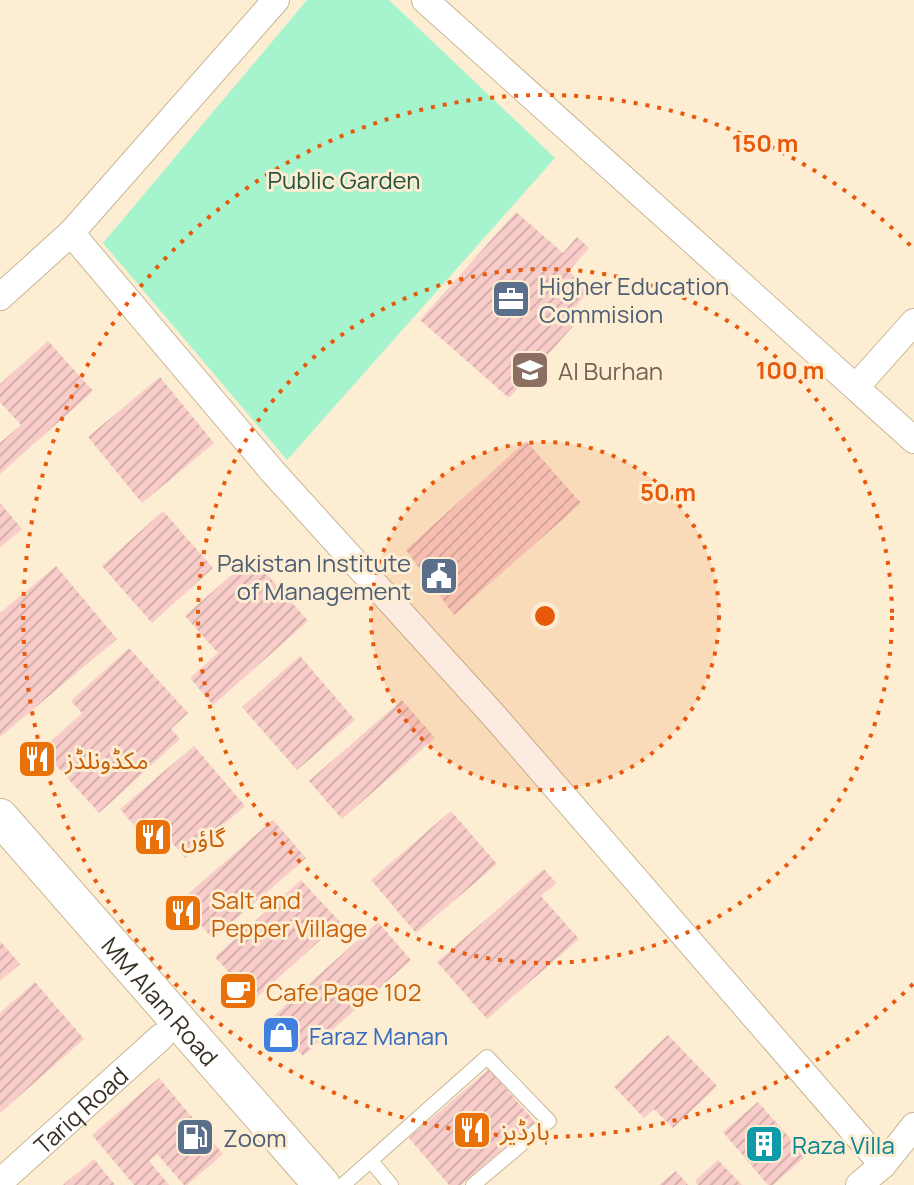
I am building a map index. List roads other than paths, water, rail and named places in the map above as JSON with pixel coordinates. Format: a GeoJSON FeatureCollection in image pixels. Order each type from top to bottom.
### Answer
{"type":"FeatureCollection","features":[{"type":"Feature","properties":{"kind":"street"},"geometry":{"type":"LineString","coordinates":[[0,297],[71,233],[276,0]]}},
{"type":"Feature","properties":{"kind":"street"},"geometry":{"type":"LineString","coordinates":[[425,0],[914,440]]}},
{"type":"Feature","properties":{"kind":"street"},"geometry":{"type":"LineString","coordinates":[[71,233],[273,472],[496,718],[883,1165]]}},
{"type":"Feature","properties":{"kind":"street"},"geometry":{"type":"LineString","coordinates":[[856,387],[914,322]]}},
{"type":"Feature","properties":{"kind":"street","name":"MM Alam Road"},"geometry":{"type":"LineString","coordinates":[[0,817],[322,1185]]}},
{"type":"Feature","properties":{"kind":"street"},"geometry":{"type":"LineString","coordinates":[[0,855],[291,1185]]}},
{"type":"Feature","properties":{"kind":"street","name":"Tariq Road"},"geometry":{"type":"LineString","coordinates":[[0,1182],[161,1037]]}},
{"type":"Feature","properties":{"kind":"street"},"geometry":{"type":"LineString","coordinates":[[859,1185],[883,1165],[914,1126]]}},
{"type":"Feature","properties":{"kind":"lane"},"geometry":{"type":"LineString","coordinates":[[343,1185],[487,1057],[549,1121],[473,1185]]}},
{"type":"Feature","properties":{"kind":"lane"},"geometry":{"type":"LineString","coordinates":[[371,1161],[391,1185]]}},
{"type":"Feature","properties":{"kind":"place","name":"Higher Education Commision"},"geometry":{"type":"Point","coordinates":[511,299]}},
{"type":"Feature","properties":{"kind":"place","name":"Al Burhan"},"geometry":{"type":"Point","coordinates":[530,370]}},
{"type":"Feature","properties":{"kind":"place","name":"Pakistan Institute of Management"},"geometry":{"type":"Point","coordinates":[439,576]}},
{"type":"Feature","properties":{"kind":"place","name":"مکڈونلڈز"},"geometry":{"type":"Point","coordinates":[37,759]}},
{"type":"Feature","properties":{"kind":"place","name":"گاؤں"},"geometry":{"type":"Point","coordinates":[153,837]}},
{"type":"Feature","properties":{"kind":"place","name":"Salt and Pepper Village"},"geometry":{"type":"Point","coordinates":[183,913]}},
{"type":"Feature","properties":{"kind":"place","name":"Cafe Page 102"},"geometry":{"type":"Point","coordinates":[238,991]}},
{"type":"Feature","properties":{"kind":"place","name":"Faraz Manan"},"geometry":{"type":"Point","coordinates":[281,1035]}},
{"type":"Feature","properties":{"kind":"place","name":"ہارڈیز"},"geometry":{"type":"Point","coordinates":[472,1130]}},
{"type":"Feature","properties":{"kind":"place","name":"Zoom"},"geometry":{"type":"Point","coordinates":[195,1137]}},
{"type":"Feature","properties":{"kind":"place","name":"Raza Villa"},"geometry":{"type":"Point","coordinates":[764,1144]}},
{"type":"Feature","properties":{"kind":"park label","name":"Public Garden"},"geometry":{"type":"Point","coordinates":[344,179]}}]}
